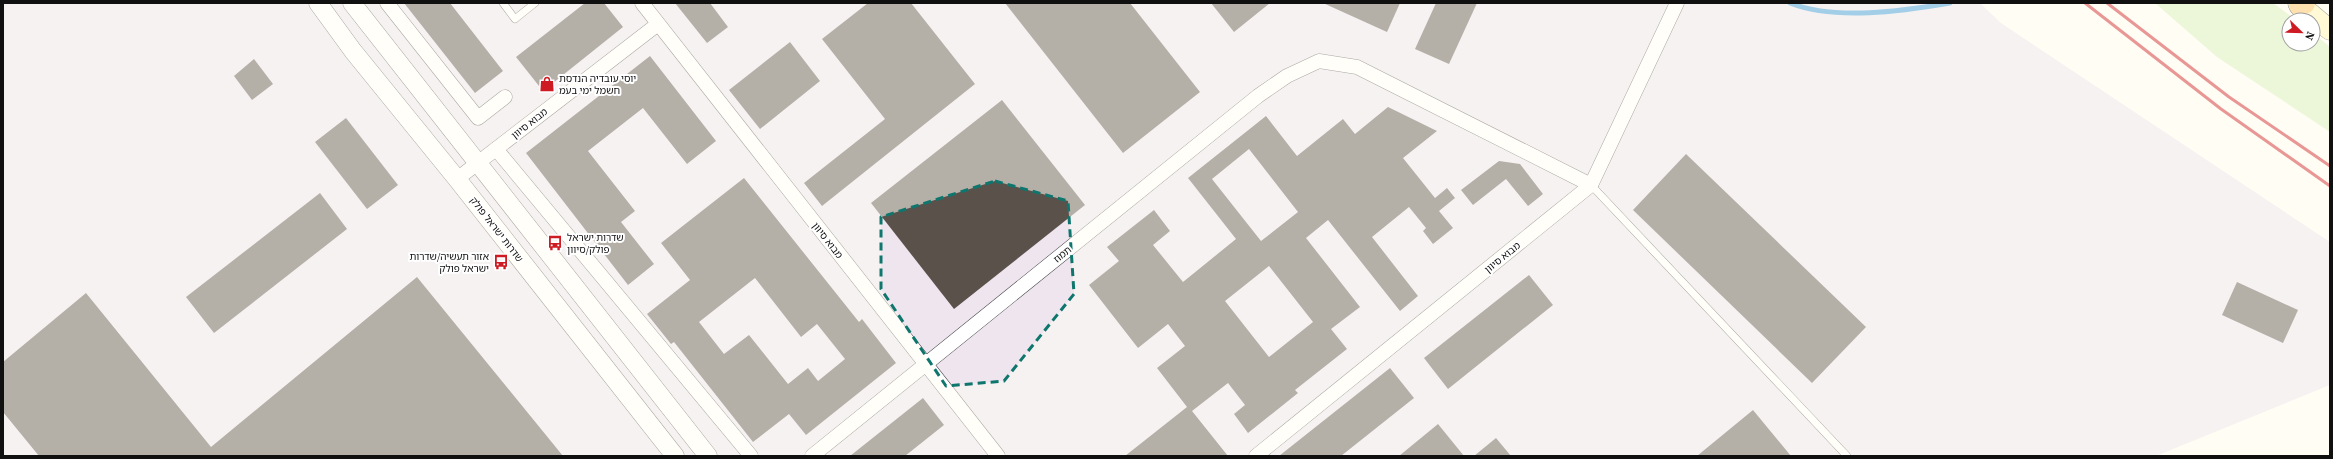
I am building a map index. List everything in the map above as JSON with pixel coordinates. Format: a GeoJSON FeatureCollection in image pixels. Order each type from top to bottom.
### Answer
{"type":"FeatureCollection","features":[{"type":"Feature","properties":{"kind":"main road"},"geometry":{"type":"LineString","coordinates":[[2301,3],[2330,30]]}},
{"type":"Feature","properties":{"kind":"street","name":"שדרות ישראל פולק"},"geometry":{"type":"LineString","coordinates":[[318,3],[353,51],[457,179],[675,456]]}},
{"type":"Feature","properties":{"kind":"street"},"geometry":{"type":"LineString","coordinates":[[352,3],[708,456]]}},
{"type":"Feature","properties":{"kind":"street"},"geometry":{"type":"LineString","coordinates":[[387,3],[478,118],[505,97]]}},
{"type":"Feature","properties":{"kind":"street","name":"מבוא סיוון"},"geometry":{"type":"LineString","coordinates":[[642,3],[998,456]]}},
{"type":"Feature","properties":{"kind":"street","name":"מבוא סיוון"},"geometry":{"type":"LineString","coordinates":[[1256,456],[1591,185],[1677,3]]}},
{"type":"Feature","properties":{"kind":"street","name":"מבוא סיוון"},"geometry":{"type":"LineString","coordinates":[[457,179],[658,24]]}},
{"type":"Feature","properties":{"kind":"street","name":"תמוז"},"geometry":{"type":"LineString","coordinates":[[812,456],[1258,96],[1287,76],[1319,61],[1357,67],[1591,185]]}},
{"type":"Feature","properties":{"kind":"street"},"geometry":{"type":"LineString","coordinates":[[496,149],[752,456]]}},
{"type":"Feature","properties":{"kind":"lane"},"geometry":{"type":"LineString","coordinates":[[503,3],[516,19],[535,3]]}},
{"type":"Feature","properties":{"kind":"lane"},"geometry":{"type":"LineString","coordinates":[[1591,185],[1847,456]]}},
{"type":"Feature","properties":{"kind":"highlighted area"},"geometry":{"type":"Polygon","coordinates":[[[995,181],[1068,201],[1074,294],[1004,381],[946,386],[881,289],[881,217],[995,181]]]}},
{"type":"Feature","properties":{"kind":"shaded area"},"geometry":{"type":"Polygon","coordinates":[[[3,3],[1980,3],[2001,23],[2330,242],[2330,385],[2156,456],[3,456],[3,3]]]}},
{"type":"Feature","properties":{"kind":"green space"},"geometry":{"type":"Polygon","coordinates":[[[2155,3],[2273,3],[2285,12],[2281,12],[2281,52],[2321,52],[2321,40],[2330,47],[2330,132],[2217,57],[2155,3]]]}},
{"type":"Feature","properties":{"kind":"building"},"geometry":{"type":"Polygon","coordinates":[[[404,3],[450,3],[503,71],[475,93],[404,3]]]}},
{"type":"Feature","properties":{"kind":"building"},"geometry":{"type":"Polygon","coordinates":[[[585,3],[604,3],[623,27],[543,91],[516,57],[585,3]]]}},
{"type":"Feature","properties":{"kind":"building"},"geometry":{"type":"Polygon","coordinates":[[[675,3],[710,3],[728,27],[707,43],[675,3]]]}},
{"type":"Feature","properties":{"kind":"building"},"geometry":{"type":"Polygon","coordinates":[[[868,3],[911,3],[975,84],[822,206],[804,183],[885,119],[822,39],[868,3]]]}},
{"type":"Feature","properties":{"kind":"building"},"geometry":{"type":"Polygon","coordinates":[[[1005,3],[1130,3],[1200,92],[1123,153],[1005,3]]]}},
{"type":"Feature","properties":{"kind":"building"},"geometry":{"type":"Polygon","coordinates":[[[1211,3],[1270,3],[1234,32],[1211,3]]]}},
{"type":"Feature","properties":{"kind":"building"},"geometry":{"type":"Polygon","coordinates":[[[1323,3],[1400,3],[1387,32],[1323,3]]]}},
{"type":"Feature","properties":{"kind":"building"},"geometry":{"type":"Polygon","coordinates":[[[1436,3],[1477,3],[1449,64],[1415,49],[1436,3]]]}},
{"type":"Feature","properties":{"kind":"building"},"geometry":{"type":"Polygon","coordinates":[[[790,42],[820,81],[760,129],[729,90],[790,42]]]}},
{"type":"Feature","properties":{"kind":"building"},"geometry":{"type":"Polygon","coordinates":[[[650,56],[716,141],[687,164],[643,108],[588,151],[635,211],[621,222],[654,264],[628,285],[526,153],[650,56]]]}},
{"type":"Feature","properties":{"kind":"building"},"geometry":{"type":"Polygon","coordinates":[[[254,59],[273,84],[252,100],[234,76],[254,59]]]}},
{"type":"Feature","properties":{"kind":"building"},"geometry":{"type":"Polygon","coordinates":[[[1002,100],[1085,205],[954,309],[871,203],[1002,100]]]}},
{"type":"Feature","properties":{"kind":"building"},"geometry":{"type":"Polygon","coordinates":[[[1388,107],[1437,131],[1403,158],[1435,198],[1447,188],[1455,198],[1439,211],[1453,228],[1433,244],[1423,231],[1426,228],[1409,207],[1372,237],[1418,296],[1400,311],[1328,220],[1306,238],[1360,307],[1331,329],[1347,349],[1295,390],[1298,393],[1248,433],[1234,414],[1245,405],[1228,383],[1192,411],[1228,456],[1125,456],[1187,407],[1157,368],[1185,346],[1168,324],[1138,348],[1089,285],[1119,261],[1107,247],[1154,210],[1170,231],[1153,245],[1183,282],[1236,239],[1188,178],[1266,116],[1297,156],[1343,119],[1355,134],[1388,107]],[[1249,149],[1212,179],[1261,241],[1298,212],[1249,149]],[[1269,266],[1225,301],[1269,357],[1313,322],[1269,266]]]}},
{"type":"Feature","properties":{"kind":"building"},"geometry":{"type":"Polygon","coordinates":[[[346,118],[398,185],[367,209],[315,142],[346,118]]]}},
{"type":"Feature","properties":{"kind":"building"},"geometry":{"type":"Polygon","coordinates":[[[1686,154],[1866,327],[1812,383],[1633,210],[1686,154]]]}},
{"type":"Feature","properties":{"kind":"building"},"geometry":{"type":"Polygon","coordinates":[[[1499,161],[1520,164],[1543,194],[1528,206],[1506,179],[1473,205],[1461,190],[1499,161]]]}},
{"type":"Feature","properties":{"kind":"building"},"geometry":{"type":"Polygon","coordinates":[[[744,178],[859,322],[862,319],[896,363],[806,435],[789,414],[753,442],[674,342],[671,344],[647,314],[690,280],[661,243],[744,178]],[[755,278],[699,322],[724,354],[749,335],[788,384],[808,368],[818,381],[845,359],[817,324],[801,337],[755,278]]]}},
{"type":"Feature","properties":{"kind":"building"},"geometry":{"type":"Polygon","coordinates":[[[320,193],[347,229],[214,333],[186,297],[320,193]]]}},
{"type":"Feature","properties":{"kind":"building"},"geometry":{"type":"Polygon","coordinates":[[[1529,275],[1553,305],[1448,389],[1424,358],[1529,275]]]}},
{"type":"Feature","properties":{"kind":"building"},"geometry":{"type":"Polygon","coordinates":[[[417,277],[563,456],[39,456],[3,412],[3,362],[86,293],[211,447],[417,277]]]}},
{"type":"Feature","properties":{"kind":"building"},"geometry":{"type":"Polygon","coordinates":[[[2237,282],[2298,310],[2283,343],[2222,315],[2237,282]]]}},
{"type":"Feature","properties":{"kind":"building"},"geometry":{"type":"Polygon","coordinates":[[[1390,368],[1414,398],[1341,456],[1279,456],[1390,368]]]}},
{"type":"Feature","properties":{"kind":"building"},"geometry":{"type":"Polygon","coordinates":[[[923,398],[944,425],[905,456],[850,456],[923,398]]]}},
{"type":"Feature","properties":{"kind":"building"},"geometry":{"type":"Polygon","coordinates":[[[1753,410],[1791,456],[1697,456],[1753,410]]]}},
{"type":"Feature","properties":{"kind":"building"},"geometry":{"type":"Polygon","coordinates":[[[1438,424],[1464,456],[1399,456],[1438,424]]]}},
{"type":"Feature","properties":{"kind":"building"},"geometry":{"type":"Polygon","coordinates":[[[1496,438],[1511,456],[1474,456],[1496,438]]]}},
{"type":"Feature","properties":{"kind":"waterway"},"geometry":{"type":"LineString","coordinates":[[1790,3],[1827,12],[1848,13],[1869,13],[1912,9],[1950,3]]}},
{"type":"Feature","properties":{"kind":"railway"},"geometry":{"type":"LineString","coordinates":[[2085,3],[2221,109],[2330,186]]}},
{"type":"Feature","properties":{"kind":"railway"},"geometry":{"type":"LineString","coordinates":[[2107,3],[2229,97],[2330,166]]}},
{"type":"Feature","properties":{"kind":"place","name":"יוסי עובדיה הנדסת חשמל ימי בעמ"},"geometry":{"type":"Point","coordinates":[547,84]}},
{"type":"Feature","properties":{"kind":"place","name":"שדרות ישראל פולק/סיוון"},"geometry":{"type":"Point","coordinates":[555,243]}},
{"type":"Feature","properties":{"kind":"place","name":"אזור תעשיה/שדרות ישראל פולק"},"geometry":{"type":"Point","coordinates":[501,262]}}]}
